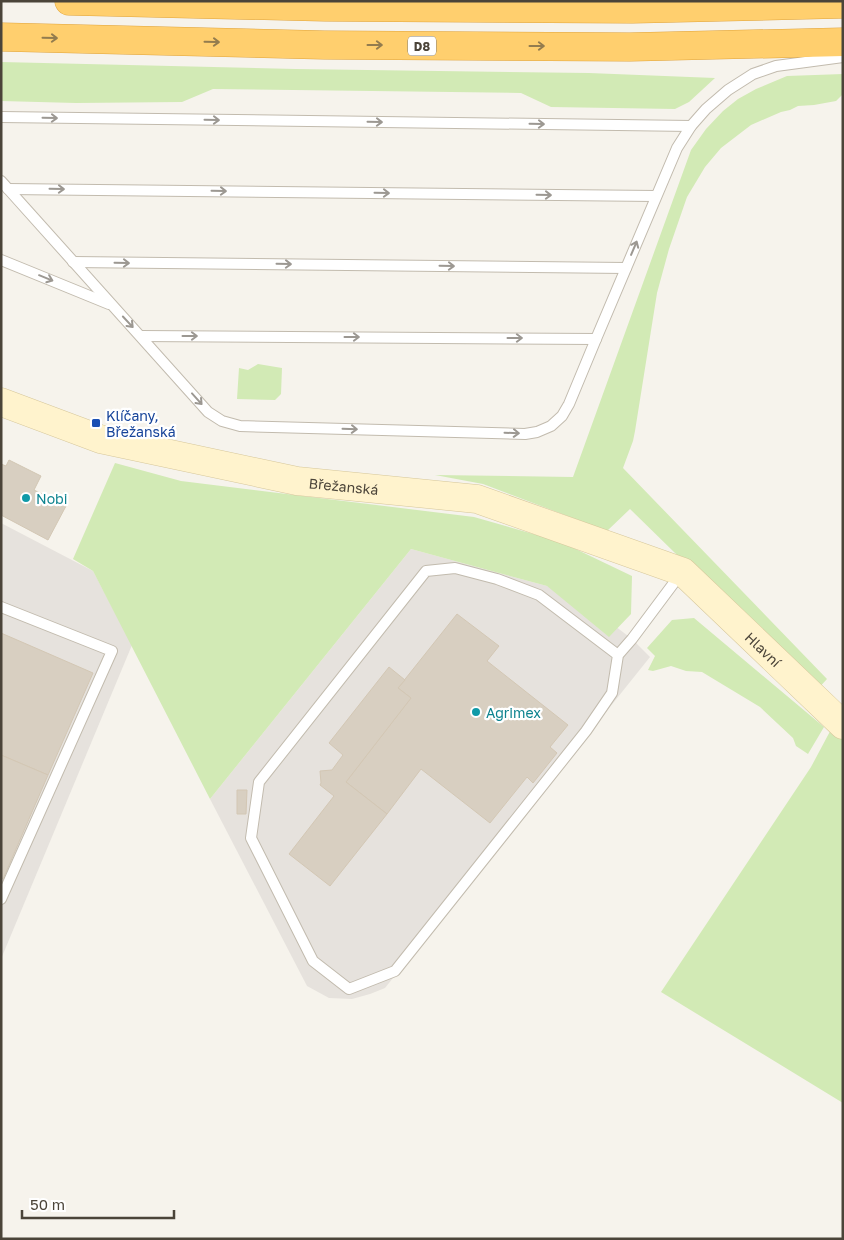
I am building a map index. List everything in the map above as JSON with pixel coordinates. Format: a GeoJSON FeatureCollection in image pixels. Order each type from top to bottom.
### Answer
{"type":"FeatureCollection","features":[{"type":"Feature","properties":{"kind":"highway"},"geometry":{"type":"LineString","coordinates":[[69,1],[632,9],[819,3]]}},
{"type":"Feature","properties":{"kind":"highway","name":"D8"},"geometry":{"type":"LineString","coordinates":[[1,37],[314,45],[630,47],[843,42]]}},
{"type":"Feature","properties":{"kind":"street","name":"Břežanská"},"geometry":{"type":"LineString","coordinates":[[3,406],[100,439],[297,481],[477,500],[683,572]]}},
{"type":"Feature","properties":{"kind":"street","name":"Hlavní"},"geometry":{"type":"LineString","coordinates":[[683,572],[843,725]]}},
{"type":"Feature","properties":{"kind":"lane"},"geometry":{"type":"LineString","coordinates":[[5,185],[208,412],[222,421],[240,426],[525,434],[537,432],[551,426],[562,416],[569,404],[677,148],[691,126],[728,90],[753,74],[776,66],[843,57]]}},
{"type":"Feature","properties":{"kind":"lane"},"geometry":{"type":"LineString","coordinates":[[1,117],[691,126]]}},
{"type":"Feature","properties":{"kind":"lane"},"geometry":{"type":"LineString","coordinates":[[5,185],[656,196]]}},
{"type":"Feature","properties":{"kind":"lane"},"geometry":{"type":"LineString","coordinates":[[1,260],[113,306]]}},
{"type":"Feature","properties":{"kind":"lane"},"geometry":{"type":"LineString","coordinates":[[73,262],[626,268]]}},
{"type":"Feature","properties":{"kind":"lane"},"geometry":{"type":"LineString","coordinates":[[141,336],[596,339]]}},
{"type":"Feature","properties":{"kind":"lane"},"geometry":{"type":"LineString","coordinates":[[618,655],[539,595],[497,579],[455,568],[426,570],[259,782],[251,838],[313,961],[349,988],[395,971],[586,731],[612,693],[618,655],[632,640],[683,572]]}},
{"type":"Feature","properties":{"kind":"lane"},"geometry":{"type":"LineString","coordinates":[[1,607],[112,651],[1,899]]}},
{"type":"Feature","properties":{"kind":"shaded area"},"geometry":{"type":"Polygon","coordinates":[[[1,523],[93,571],[132,645],[1,959],[1,523]]]}},
{"type":"Feature","properties":{"kind":"shaded area"},"geometry":{"type":"Polygon","coordinates":[[[411,549],[547,586],[577,597],[632,639],[650,657],[385,988],[352,999],[329,998],[307,986],[210,799],[411,549]]]}},
{"type":"Feature","properties":{"kind":"green space"},"geometry":{"type":"Polygon","coordinates":[[[1,62],[589,73],[715,78],[689,102],[675,109],[551,107],[521,93],[213,89],[182,102],[76,103],[1,101],[1,62]]]}},
{"type":"Feature","properties":{"kind":"green space"},"geometry":{"type":"Polygon","coordinates":[[[843,74],[843,94],[836,101],[798,106],[781,112],[751,125],[721,148],[705,167],[687,197],[669,249],[657,293],[635,431],[623,468],[827,679],[816,691],[630,509],[607,531],[483,484],[435,475],[573,477],[691,150],[706,129],[723,111],[738,99],[756,89],[787,76],[843,74]]]}},
{"type":"Feature","properties":{"kind":"green space"},"geometry":{"type":"Polygon","coordinates":[[[258,364],[282,368],[281,394],[275,400],[237,399],[239,368],[248,370],[258,364]]]}},
{"type":"Feature","properties":{"kind":"green space"},"geometry":{"type":"Polygon","coordinates":[[[115,463],[181,481],[474,517],[561,542],[632,576],[631,614],[609,637],[547,586],[411,549],[210,799],[93,571],[73,559],[115,463]]]}},
{"type":"Feature","properties":{"kind":"green space"},"geometry":{"type":"Polygon","coordinates":[[[694,618],[824,727],[808,754],[796,746],[793,738],[760,707],[702,672],[686,671],[671,666],[653,671],[648,670],[655,656],[647,648],[672,620],[694,618]]]}},
{"type":"Feature","properties":{"kind":"green space"},"geometry":{"type":"Polygon","coordinates":[[[843,707],[843,1103],[661,992],[811,767],[843,707]]]}},
{"type":"Feature","properties":{"kind":"building","name":"Nobi"},"geometry":{"type":"Polygon","coordinates":[[[9,460],[41,476],[34,490],[66,506],[48,540],[1,515],[1,464],[6,466],[9,460]]]}},
{"type":"Feature","properties":{"kind":"building","name":"Agrimex"},"geometry":{"type":"Polygon","coordinates":[[[457,614],[499,646],[487,661],[568,725],[550,747],[557,753],[533,783],[527,777],[490,823],[421,769],[387,814],[346,782],[411,698],[398,688],[457,614]]]}},
{"type":"Feature","properties":{"kind":"building"},"geometry":{"type":"Polygon","coordinates":[[[1,633],[93,673],[48,775],[1,755],[1,633]]]}},
{"type":"Feature","properties":{"kind":"building"},"geometry":{"type":"Polygon","coordinates":[[[389,667],[405,680],[398,688],[411,698],[346,782],[387,814],[330,886],[289,854],[334,796],[320,785],[320,771],[332,770],[343,755],[329,743],[389,667]]]}},
{"type":"Feature","properties":{"kind":"building"},"geometry":{"type":"Polygon","coordinates":[[[1,755],[48,775],[3,879],[1,878],[1,755]]]}},
{"type":"Feature","properties":{"kind":"building"},"geometry":{"type":"Polygon","coordinates":[[[237,790],[247,790],[246,814],[237,814],[237,790]]]}},
{"type":"Feature","properties":{"kind":"place","name":"Klíčany, Břežanská"},"geometry":{"type":"Point","coordinates":[96,423]}},
{"type":"Feature","properties":{"kind":"place","name":"Nobi"},"geometry":{"type":"Point","coordinates":[26,498]}},
{"type":"Feature","properties":{"kind":"place","name":"Agrimex"},"geometry":{"type":"Point","coordinates":[476,712]}}]}
